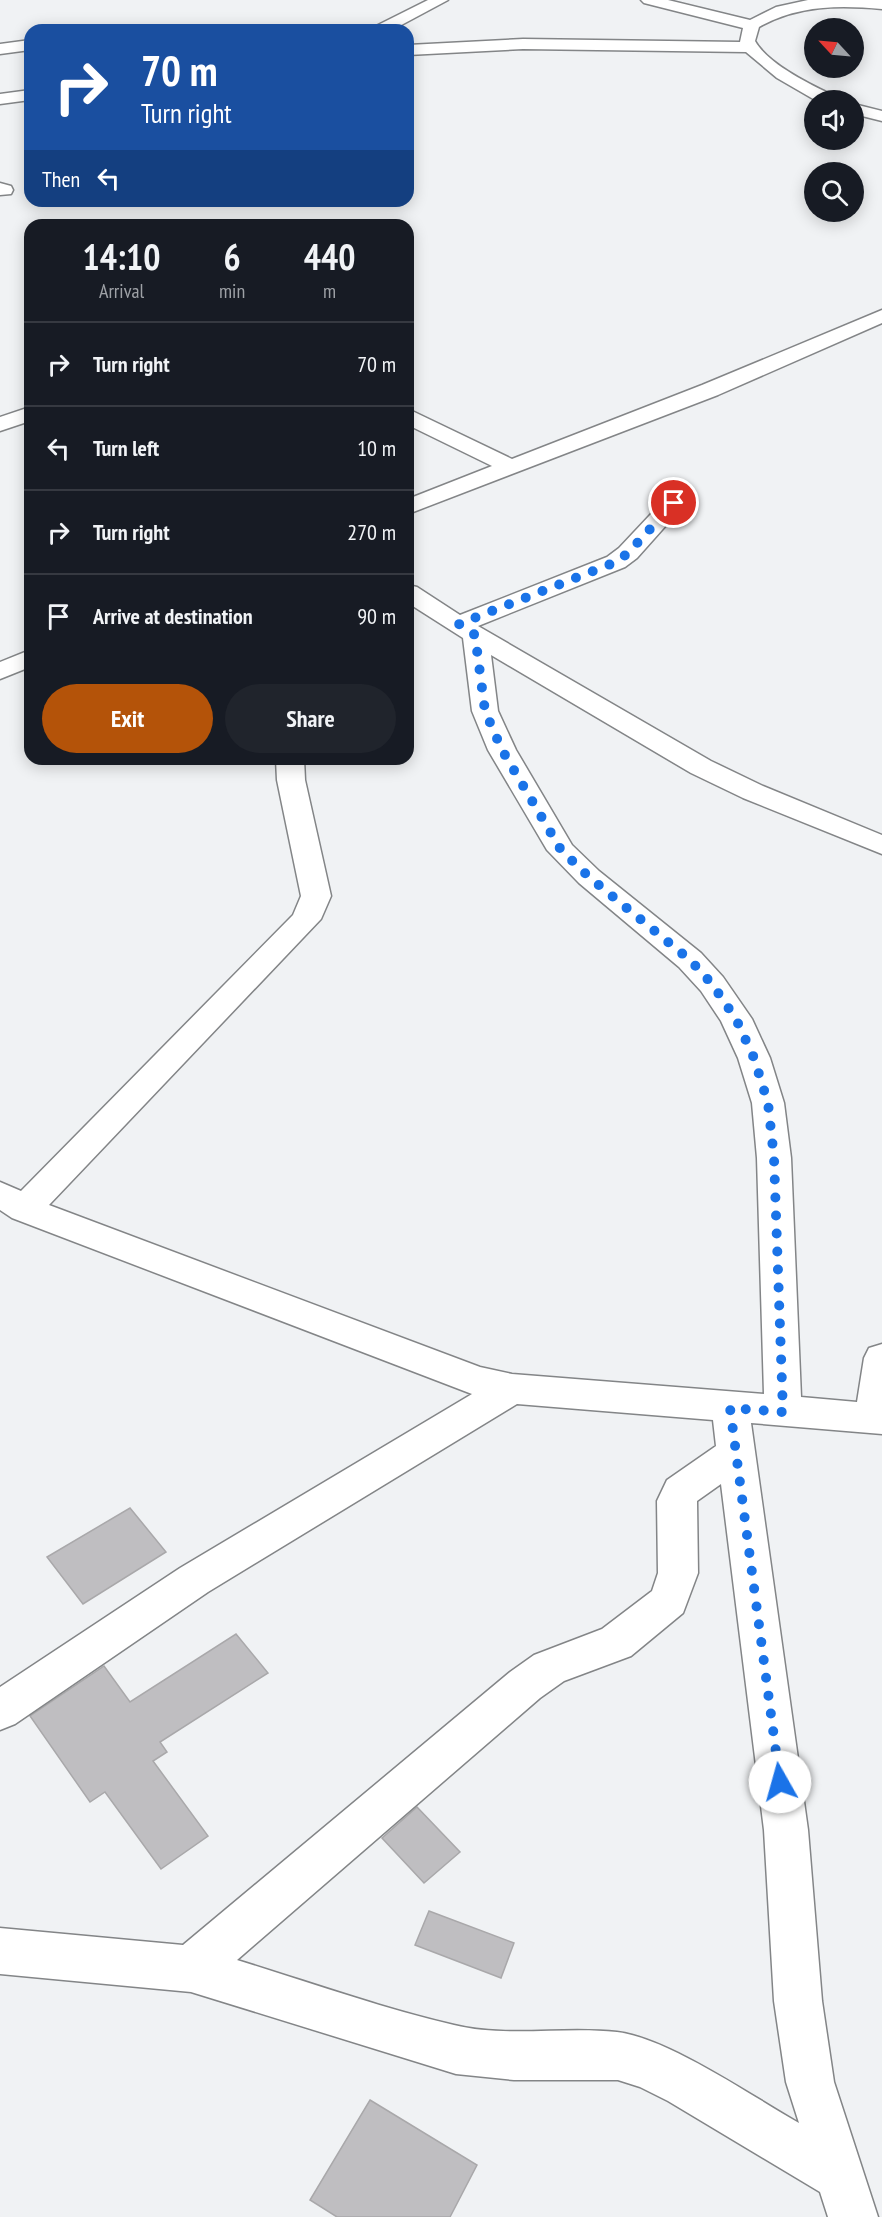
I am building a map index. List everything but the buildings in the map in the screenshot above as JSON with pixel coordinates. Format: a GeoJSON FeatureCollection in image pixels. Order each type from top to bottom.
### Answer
{"type":"FeatureCollection","features":[{"type":"Feature","properties":{"kind":"street"},"geometry":{"type":"LineString","coordinates":[[392,24],[440,0]]}},
{"type":"Feature","properties":{"kind":"street"},"geometry":{"type":"LineString","coordinates":[[649,0],[752,26]]}},
{"type":"Feature","properties":{"kind":"street"},"geometry":{"type":"LineString","coordinates":[[748,48],[747,41],[752,26],[775,10],[813,1],[882,4]]}},
{"type":"Feature","properties":{"kind":"street"},"geometry":{"type":"LineString","coordinates":[[414,50],[523,44],[748,48],[808,90]]}},
{"type":"Feature","properties":{"kind":"street"},"geometry":{"type":"LineString","coordinates":[[0,49],[24,46]]}},
{"type":"Feature","properties":{"kind":"street"},"geometry":{"type":"LineString","coordinates":[[6,81],[16,97]]}},
{"type":"Feature","properties":{"kind":"street"},"geometry":{"type":"LineString","coordinates":[[864,112],[882,116]]}},
{"type":"Feature","properties":{"kind":"street"},"geometry":{"type":"LineString","coordinates":[[414,505],[711,390],[882,316]]}},
{"type":"Feature","properties":{"kind":"street"},"geometry":{"type":"LineString","coordinates":[[0,424],[24,416]]}},
{"type":"Feature","properties":{"kind":"street"},"geometry":{"type":"LineString","coordinates":[[414,419],[511,467]]}},
{"type":"Feature","properties":{"kind":"street"},"geometry":{"type":"LineString","coordinates":[[467,630],[616,562],[628,553],[674,503]]}},
{"type":"Feature","properties":{"kind":"street"},"geometry":{"type":"LineString","coordinates":[[414,596],[467,630],[701,767],[753,792],[882,845]]}},
{"type":"Feature","properties":{"kind":"street"},"geometry":{"type":"LineString","coordinates":[[467,630],[485,711],[502,750],[561,850],[589,877],[690,960],[712,984],[736,1019],[754,1058],[768,1103],[774,1158],[783,1412]]}},
{"type":"Feature","properties":{"kind":"street"},"geometry":{"type":"LineString","coordinates":[[0,671],[24,661]]}},
{"type":"Feature","properties":{"kind":"street"},"geometry":{"type":"LineString","coordinates":[[290,765],[291,780],[316,896],[306,919],[12,1202],[442,1369],[476,1381],[512,1389],[877,1419],[882,1358]]}},
{"type":"Feature","properties":{"kind":"street"},"geometry":{"type":"LineString","coordinates":[[0,1711],[195,1580],[512,1389]]}},
{"type":"Feature","properties":{"kind":"street"},"geometry":{"type":"LineString","coordinates":[[730,1408],[786,1830],[794,1911],[798,2001],[810,2082],[837,2174],[853,2217]]}},
{"type":"Feature","properties":{"kind":"street"},"geometry":{"type":"LineString","coordinates":[[191,1969],[525,1685],[549,1668],[616,1643],[669,1601],[678,1573],[677,1501],[681,1491],[736,1452]]}},
{"type":"Feature","properties":{"kind":"street"},"geometry":{"type":"LineString","coordinates":[[0,1951],[191,1969],[456,2050],[514,2056],[618,2056],[648,2065],[837,2174]]}},
{"type":"Feature","properties":{"kind":"route"},"geometry":{"type":"LineString","coordinates":[[674,503],[628,553],[616,562],[459,624],[475,635],[485,711],[502,750],[561,850],[589,877],[690,960],[712,984],[736,1019],[754,1058],[768,1103],[774,1158],[783,1412],[730,1408],[780,1782]]}}]}
